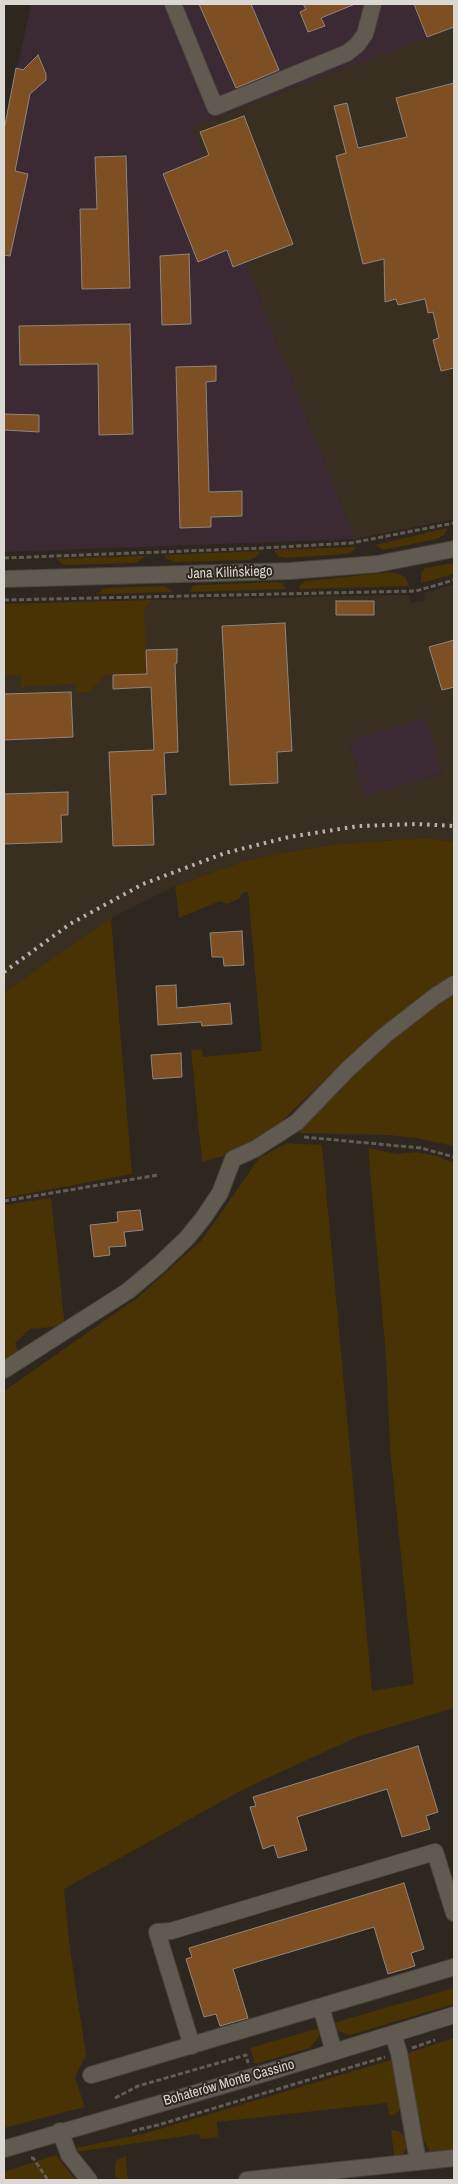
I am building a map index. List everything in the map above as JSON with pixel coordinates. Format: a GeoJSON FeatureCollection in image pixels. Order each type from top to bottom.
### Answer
{"type":"FeatureCollection","features":[{"type":"Feature","properties":{"kind":"street"},"geometry":{"type":"LineString","coordinates":[[173,4],[215,107],[347,53],[357,45],[365,34],[372,4]]}},
{"type":"Feature","properties":{"kind":"street","name":"Jana Kilińskiego"},"geometry":{"type":"LineString","coordinates":[[4,579],[300,570],[377,564],[454,549]]}},
{"type":"Feature","properties":{"kind":"street"},"geometry":{"type":"LineString","coordinates":[[4,1370],[128,1291],[153,1270],[187,1238],[204,1218],[220,1193],[233,1160],[277,1136],[297,1122],[348,1069],[384,1036],[454,984]]}},
{"type":"Feature","properties":{"kind":"street"},"geometry":{"type":"LineString","coordinates":[[192,2046],[157,1932],[171,1932],[435,1852],[454,1913]]}},
{"type":"Feature","properties":{"kind":"street"},"geometry":{"type":"LineString","coordinates":[[91,2075],[454,1967]]}},
{"type":"Feature","properties":{"kind":"street"},"geometry":{"type":"LineString","coordinates":[[321,2007],[334,2052]]}},
{"type":"Feature","properties":{"kind":"street","name":"Bohaterów Monte Cassino"},"geometry":{"type":"LineString","coordinates":[[4,2149],[454,2015]]}},
{"type":"Feature","properties":{"kind":"street"},"geometry":{"type":"LineString","coordinates":[[393,2034],[399,2053],[418,2162]]}},
{"type":"Feature","properties":{"kind":"street"},"geometry":{"type":"LineString","coordinates":[[60,2132],[69,2155],[89,2180]]}},
{"type":"Feature","properties":{"kind":"street"},"geometry":{"type":"LineString","coordinates":[[247,2180],[454,2158]]}},
{"type":"Feature","properties":{"kind":"path"},"geometry":{"type":"LineString","coordinates":[[4,558],[351,543],[454,523]]}},
{"type":"Feature","properties":{"kind":"path"},"geometry":{"type":"LineString","coordinates":[[4,600],[416,591],[454,580]]}},
{"type":"Feature","properties":{"kind":"path"},"geometry":{"type":"LineString","coordinates":[[277,1136],[340,1139],[421,1148],[454,1156]]}},
{"type":"Feature","properties":{"kind":"path"},"geometry":{"type":"LineString","coordinates":[[4,1201],[158,1175]]}},
{"type":"Feature","properties":{"kind":"path"},"geometry":{"type":"LineString","coordinates":[[114,2099],[138,2086],[246,2055],[249,2066]]}},
{"type":"Feature","properties":{"kind":"path"},"geometry":{"type":"LineString","coordinates":[[33,2158],[48,2180]]}},
{"type":"Feature","properties":{"kind":"shaded area"},"geometry":{"type":"Polygon","coordinates":[[[31,4],[454,4],[454,27],[192,127],[355,539],[4,552],[4,130],[31,4]]]}},
{"type":"Feature","properties":{"kind":"shaded area"},"geometry":{"type":"Polygon","coordinates":[[[454,27],[454,519],[355,539],[192,127],[454,27]]]}},
{"type":"Feature","properties":{"kind":"shaded area"},"geometry":{"type":"Polygon","coordinates":[[[447,528],[444,535],[437,539],[383,550],[375,545],[447,528]]]}},
{"type":"Feature","properties":{"kind":"shaded area"},"geometry":{"type":"Polygon","coordinates":[[[356,547],[352,552],[346,554],[285,558],[278,556],[274,550],[356,547]]]}},
{"type":"Feature","properties":{"kind":"shaded area"},"geometry":{"type":"Polygon","coordinates":[[[261,551],[256,557],[249,560],[175,562],[167,559],[164,555],[261,551]]]}},
{"type":"Feature","properties":{"kind":"shaded area"},"geometry":{"type":"Polygon","coordinates":[[[145,556],[136,563],[64,565],[56,559],[145,556]]]}},
{"type":"Feature","properties":{"kind":"shaded area"},"geometry":{"type":"Polygon","coordinates":[[[454,563],[454,574],[421,583],[421,573],[425,568],[454,563]]]}},
{"type":"Feature","properties":{"kind":"shaded area"},"geometry":{"type":"Polygon","coordinates":[[[392,572],[405,577],[409,586],[299,589],[300,585],[306,581],[392,572]]]}},
{"type":"Feature","properties":{"kind":"shaded area"},"geometry":{"type":"Polygon","coordinates":[[[282,583],[286,589],[190,592],[193,586],[199,585],[282,583]]]}},
{"type":"Feature","properties":{"kind":"shaded area"},"geometry":{"type":"Polygon","coordinates":[[[454,584],[454,842],[426,838],[340,844],[244,861],[175,886],[111,918],[4,992],[4,615],[144,610],[153,600],[409,595],[411,603],[425,601],[424,593],[454,584]],[[426,718],[349,740],[364,797],[442,773],[426,718]]]}},
{"type":"Feature","properties":{"kind":"shaded area"},"geometry":{"type":"Polygon","coordinates":[[[165,586],[173,592],[98,594],[102,589],[106,588],[165,586]]]}},
{"type":"Feature","properties":{"kind":"shaded area"},"geometry":{"type":"Polygon","coordinates":[[[153,600],[144,610],[147,674],[105,675],[89,692],[77,692],[76,684],[21,687],[21,675],[4,675],[4,604],[153,600]]]}},
{"type":"Feature","properties":{"kind":"shaded area"},"geometry":{"type":"Polygon","coordinates":[[[427,717],[442,773],[364,797],[349,740],[427,717]]]}},
{"type":"Feature","properties":{"kind":"shaded area"},"geometry":{"type":"Polygon","coordinates":[[[426,838],[454,842],[454,973],[358,1047],[269,1134],[237,1152],[202,1162],[191,1050],[202,1049],[203,1057],[262,1051],[248,892],[242,893],[239,899],[227,904],[220,901],[179,918],[175,886],[244,861],[299,850],[340,844],[426,838]]]}},
{"type":"Feature","properties":{"kind":"shaded area"},"geometry":{"type":"Polygon","coordinates":[[[111,918],[132,1174],[4,1198],[4,992],[111,918]]]}},
{"type":"Feature","properties":{"kind":"shaded area"},"geometry":{"type":"Polygon","coordinates":[[[454,992],[454,1146],[416,1138],[388,1135],[299,1133],[301,1124],[351,1075],[423,1010],[454,992]]]}},
{"type":"Feature","properties":{"kind":"shaded area"},"geometry":{"type":"Polygon","coordinates":[[[287,1143],[322,1145],[372,1691],[414,1684],[390,1448],[386,1357],[368,1148],[397,1154],[416,1152],[437,1156],[454,1163],[454,1708],[357,1737],[246,1788],[64,1889],[70,1949],[86,2055],[75,2078],[85,2107],[4,2128],[4,1391],[137,1298],[202,1240],[259,1158],[287,1143]]]}},
{"type":"Feature","properties":{"kind":"shaded area"},"geometry":{"type":"Polygon","coordinates":[[[51,1198],[65,1326],[30,1329],[15,1343],[19,1353],[4,1365],[4,1205],[51,1198]]]}},
{"type":"Feature","properties":{"kind":"shaded area"},"geometry":{"type":"Polygon","coordinates":[[[454,1988],[454,2004],[350,2035],[338,2031],[333,2023],[454,1988]]]}},
{"type":"Feature","properties":{"kind":"shaded area"},"geometry":{"type":"Polygon","coordinates":[[[319,2028],[319,2037],[310,2048],[255,2064],[250,2048],[319,2028]]]}},
{"type":"Feature","properties":{"kind":"shaded area"},"geometry":{"type":"Polygon","coordinates":[[[454,2038],[454,2150],[430,2151],[424,2141],[407,2058],[408,2053],[454,2038]]]}},
{"type":"Feature","properties":{"kind":"shaded area"},"geometry":{"type":"Polygon","coordinates":[[[391,2060],[401,2106],[394,2115],[389,2115],[387,2103],[217,2122],[218,2137],[200,2139],[199,2134],[76,2152],[75,2148],[143,2134],[391,2060]]]}},
{"type":"Feature","properties":{"kind":"shaded area"},"geometry":{"type":"Polygon","coordinates":[[[391,2130],[398,2131],[405,2136],[408,2146],[403,2154],[394,2157],[391,2130]]]}},
{"type":"Feature","properties":{"kind":"shaded area"},"geometry":{"type":"Polygon","coordinates":[[[56,2155],[76,2180],[4,2180],[4,2172],[56,2155]]]}},
{"type":"Feature","properties":{"kind":"shaded area"},"geometry":{"type":"Polygon","coordinates":[[[126,2156],[128,2180],[118,2180],[115,2176],[115,2164],[117,2160],[126,2156]]]}},
{"type":"Feature","properties":{"kind":"building"},"geometry":{"type":"Polygon","coordinates":[[[199,4],[251,4],[279,70],[236,88],[199,4]]]}},
{"type":"Feature","properties":{"kind":"building"},"geometry":{"type":"Polygon","coordinates":[[[303,4],[355,4],[321,18],[325,26],[308,32],[300,12],[306,9],[303,4]]]}},
{"type":"Feature","properties":{"kind":"building"},"geometry":{"type":"Polygon","coordinates":[[[414,4],[454,4],[454,27],[427,37],[414,4]]]}},
{"type":"Feature","properties":{"kind":"building"},"geometry":{"type":"Polygon","coordinates":[[[38,55],[46,74],[46,80],[30,94],[15,171],[28,174],[10,256],[4,255],[4,130],[16,68],[23,70],[38,55]]]}},
{"type":"Feature","properties":{"kind":"building"},"geometry":{"type":"Polygon","coordinates":[[[454,83],[454,368],[441,371],[433,340],[439,338],[433,312],[428,313],[425,299],[398,305],[396,299],[385,302],[384,259],[363,264],[336,156],[346,153],[334,106],[347,103],[358,148],[407,137],[396,98],[454,83]]]}},
{"type":"Feature","properties":{"kind":"building"},"geometry":{"type":"Polygon","coordinates":[[[244,116],[293,244],[233,267],[227,250],[198,262],[163,174],[209,155],[200,132],[244,116]]]}},
{"type":"Feature","properties":{"kind":"building"},"geometry":{"type":"Polygon","coordinates":[[[126,156],[130,288],[82,289],[80,209],[97,209],[95,157],[126,156]]]}},
{"type":"Feature","properties":{"kind":"building"},"geometry":{"type":"Polygon","coordinates":[[[189,254],[191,324],[162,325],[160,256],[189,254]]]}},
{"type":"Feature","properties":{"kind":"building"},"geometry":{"type":"Polygon","coordinates":[[[130,324],[133,434],[99,435],[98,364],[20,365],[19,326],[130,324]]]}},
{"type":"Feature","properties":{"kind":"building"},"geometry":{"type":"Polygon","coordinates":[[[216,366],[216,381],[206,382],[209,492],[242,491],[242,516],[211,517],[211,527],[180,528],[176,367],[216,366]]]}},
{"type":"Feature","properties":{"kind":"building"},"geometry":{"type":"Polygon","coordinates":[[[4,414],[39,415],[39,432],[4,430],[4,414]]]}},
{"type":"Feature","properties":{"kind":"building"},"geometry":{"type":"Polygon","coordinates":[[[336,601],[374,601],[374,615],[336,615],[336,601]]]}},
{"type":"Feature","properties":{"kind":"building"},"geometry":{"type":"Polygon","coordinates":[[[285,623],[292,751],[277,752],[278,783],[230,785],[222,626],[285,623]]]}},
{"type":"Feature","properties":{"kind":"building"},"geometry":{"type":"Polygon","coordinates":[[[454,640],[454,687],[442,690],[429,647],[454,640]]]}},
{"type":"Feature","properties":{"kind":"building"},"geometry":{"type":"Polygon","coordinates":[[[177,649],[177,663],[175,664],[178,752],[164,753],[166,794],[152,795],[154,845],[113,846],[109,752],[154,750],[151,687],[113,689],[113,675],[147,674],[146,650],[177,649]]]}},
{"type":"Feature","properties":{"kind":"building"},"geometry":{"type":"Polygon","coordinates":[[[71,692],[73,737],[4,740],[4,694],[71,692]]]}},
{"type":"Feature","properties":{"kind":"building"},"geometry":{"type":"Polygon","coordinates":[[[68,792],[68,815],[61,815],[62,842],[4,844],[4,794],[68,792]]]}},
{"type":"Feature","properties":{"kind":"building"},"geometry":{"type":"Polygon","coordinates":[[[242,931],[244,965],[224,966],[223,957],[212,957],[210,933],[242,931]]]}},
{"type":"Feature","properties":{"kind":"building"},"geometry":{"type":"Polygon","coordinates":[[[176,985],[177,1008],[230,1003],[232,1024],[202,1026],[201,1022],[158,1025],[156,986],[176,985]]]}},
{"type":"Feature","properties":{"kind":"building"},"geometry":{"type":"Polygon","coordinates":[[[181,1053],[182,1077],[153,1079],[151,1055],[181,1053]]]}},
{"type":"Feature","properties":{"kind":"building"},"geometry":{"type":"Polygon","coordinates":[[[140,1210],[143,1230],[124,1232],[126,1246],[109,1247],[110,1255],[94,1257],[90,1225],[118,1222],[117,1212],[140,1210]]]}},
{"type":"Feature","properties":{"kind":"building"},"geometry":{"type":"Polygon","coordinates":[[[418,1746],[438,1812],[426,1816],[430,1829],[402,1837],[387,1789],[297,1817],[307,1850],[278,1858],[274,1845],[263,1849],[250,1807],[256,1806],[253,1797],[418,1746]]]}},
{"type":"Feature","properties":{"kind":"building"},"geometry":{"type":"Polygon","coordinates":[[[404,1883],[424,1949],[411,1953],[415,1966],[388,1974],[374,1927],[233,1969],[248,2018],[220,2026],[216,2014],[204,2017],[186,1959],[192,1957],[189,1948],[404,1883]]]}},
{"type":"Feature","properties":{"kind":"railway"},"geometry":{"type":"LineString","coordinates":[[4,972],[70,924],[143,884],[225,853],[289,837],[359,826],[417,824],[454,826]]}}]}
